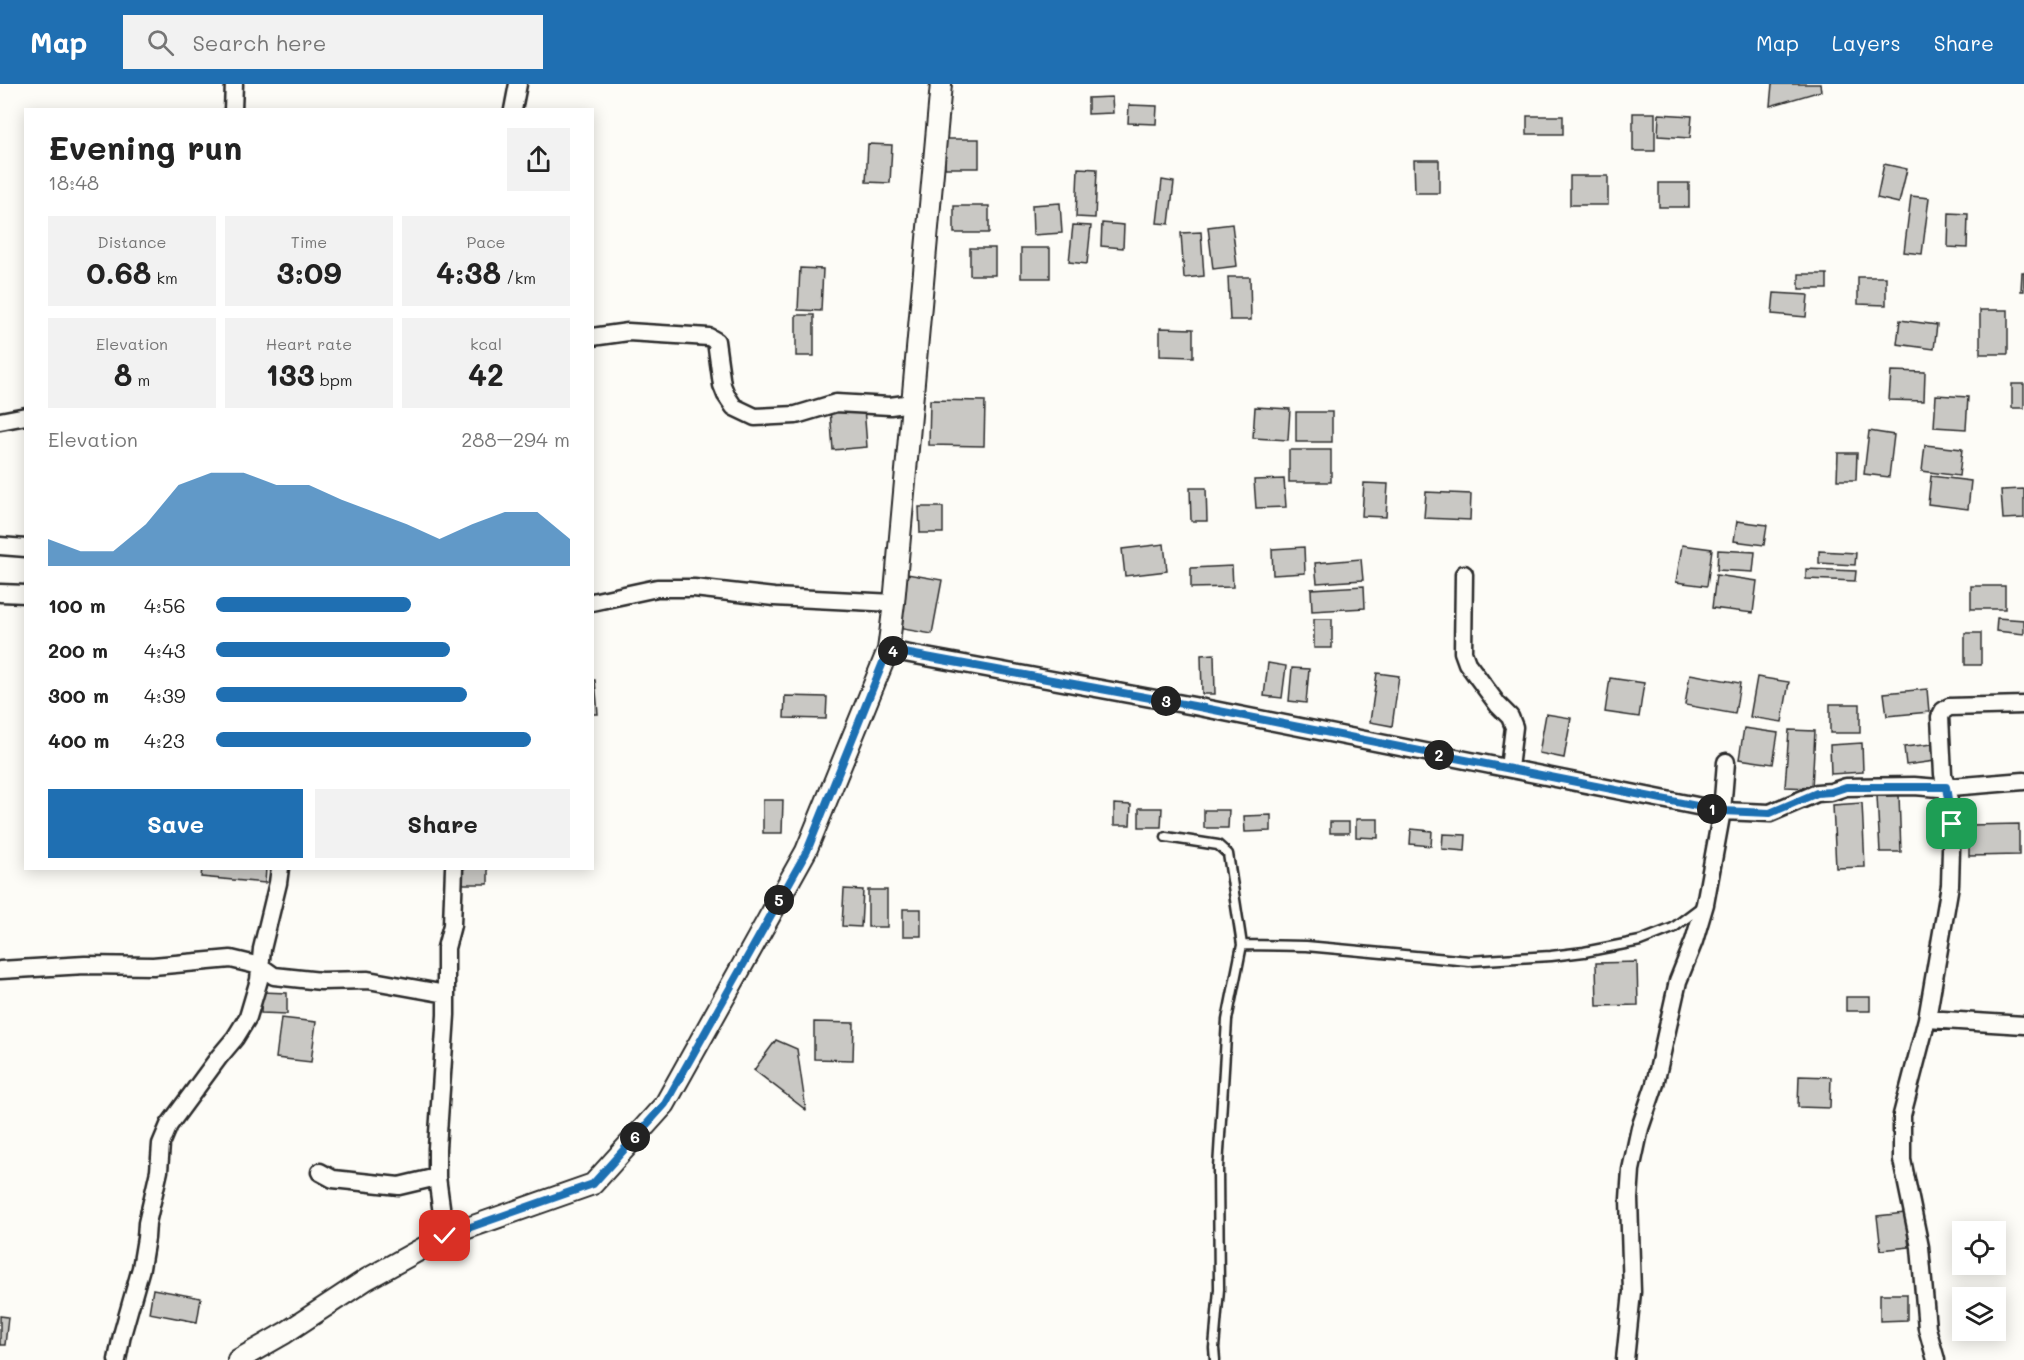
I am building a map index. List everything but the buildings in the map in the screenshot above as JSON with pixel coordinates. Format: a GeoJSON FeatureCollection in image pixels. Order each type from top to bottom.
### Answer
{"type":"FeatureCollection","features":[{"type":"Feature","properties":{"kind":"street"},"geometry":{"type":"LineString","coordinates":[[233,108],[234,84]]}},
{"type":"Feature","properties":{"kind":"street"},"geometry":{"type":"LineString","coordinates":[[513,108],[518,84]]}},
{"type":"Feature","properties":{"kind":"street"},"geometry":{"type":"LineString","coordinates":[[238,1360],[285,1333],[367,1279],[445,1236],[593,1184],[665,1104],[807,851],[888,650],[941,84]]}},
{"type":"Feature","properties":{"kind":"street"},"geometry":{"type":"LineString","coordinates":[[594,337],[628,332],[709,337],[716,341],[722,385],[726,395],[734,407],[755,417],[796,415],[836,404],[890,406],[912,404]]}},
{"type":"Feature","properties":{"kind":"street"},"geometry":{"type":"LineString","coordinates":[[0,421],[24,416]]}},
{"type":"Feature","properties":{"kind":"street"},"geometry":{"type":"LineString","coordinates":[[0,546],[24,548]]}},
{"type":"Feature","properties":{"kind":"street"},"geometry":{"type":"LineString","coordinates":[[1464,574],[1463,652],[1467,663],[1491,697],[1510,717],[1514,727],[1509,768]]}},
{"type":"Feature","properties":{"kind":"street"},"geometry":{"type":"LineString","coordinates":[[594,602],[657,588],[694,588],[774,597],[894,603]]}},
{"type":"Feature","properties":{"kind":"street"},"geometry":{"type":"LineString","coordinates":[[0,593],[24,594]]}},
{"type":"Feature","properties":{"kind":"street"},"geometry":{"type":"LineString","coordinates":[[888,650],[1194,706],[1722,811],[1770,813],[1817,793],[1831,792],[1846,787],[1946,787],[2024,781]]}},
{"type":"Feature","properties":{"kind":"street"},"geometry":{"type":"LineString","coordinates":[[1936,1360],[1927,1328],[1920,1247],[1902,1160],[1902,1116],[1928,1019],[1950,885],[1952,814],[1943,774],[1940,717],[1949,707],[2024,705]]}},
{"type":"Feature","properties":{"kind":"street"},"geometry":{"type":"LineString","coordinates":[[1626,1360],[1632,1292],[1629,1199],[1631,1170],[1640,1128],[1655,1084],[1678,981],[1705,904],[1722,811],[1726,762]]}},
{"type":"Feature","properties":{"kind":"street"},"geometry":{"type":"LineString","coordinates":[[117,1360],[141,1268],[147,1223],[159,1171],[161,1143],[169,1125],[243,1028],[248,1017],[259,980],[280,870]]}},
{"type":"Feature","properties":{"kind":"street"},"geometry":{"type":"LineString","coordinates":[[445,1236],[437,1177],[437,1148],[447,994],[446,948],[452,925],[454,870]]}},
{"type":"Feature","properties":{"kind":"street"},"geometry":{"type":"LineString","coordinates":[[0,970],[85,965],[153,966],[231,959],[260,966],[274,976],[321,981],[368,980],[447,994]]}},
{"type":"Feature","properties":{"kind":"street"},"geometry":{"type":"LineString","coordinates":[[1928,1019],[2024,1025]]}},
{"type":"Feature","properties":{"kind":"street"},"geometry":{"type":"LineString","coordinates":[[320,1172],[333,1179],[399,1186],[437,1177]]}},
{"type":"Feature","properties":{"kind":"lane"},"geometry":{"type":"LineString","coordinates":[[1166,837],[1218,845],[1228,854],[1242,945],[1227,1020],[1218,1168],[1219,1289],[1215,1360]]}},
{"type":"Feature","properties":{"kind":"lane"},"geometry":{"type":"LineString","coordinates":[[1242,945],[1306,946],[1469,962],[1551,956],[1584,952],[1640,940],[1673,928],[1705,904]]}},
{"type":"Feature","properties":{"kind":"route"},"geometry":{"type":"LineString","coordinates":[[445,1236],[593,1184],[665,1104],[807,851],[888,650],[1194,706],[1722,811],[1770,813],[1789,807],[1817,793],[1831,792],[1846,787],[1946,787],[1952,824]]}}]}
